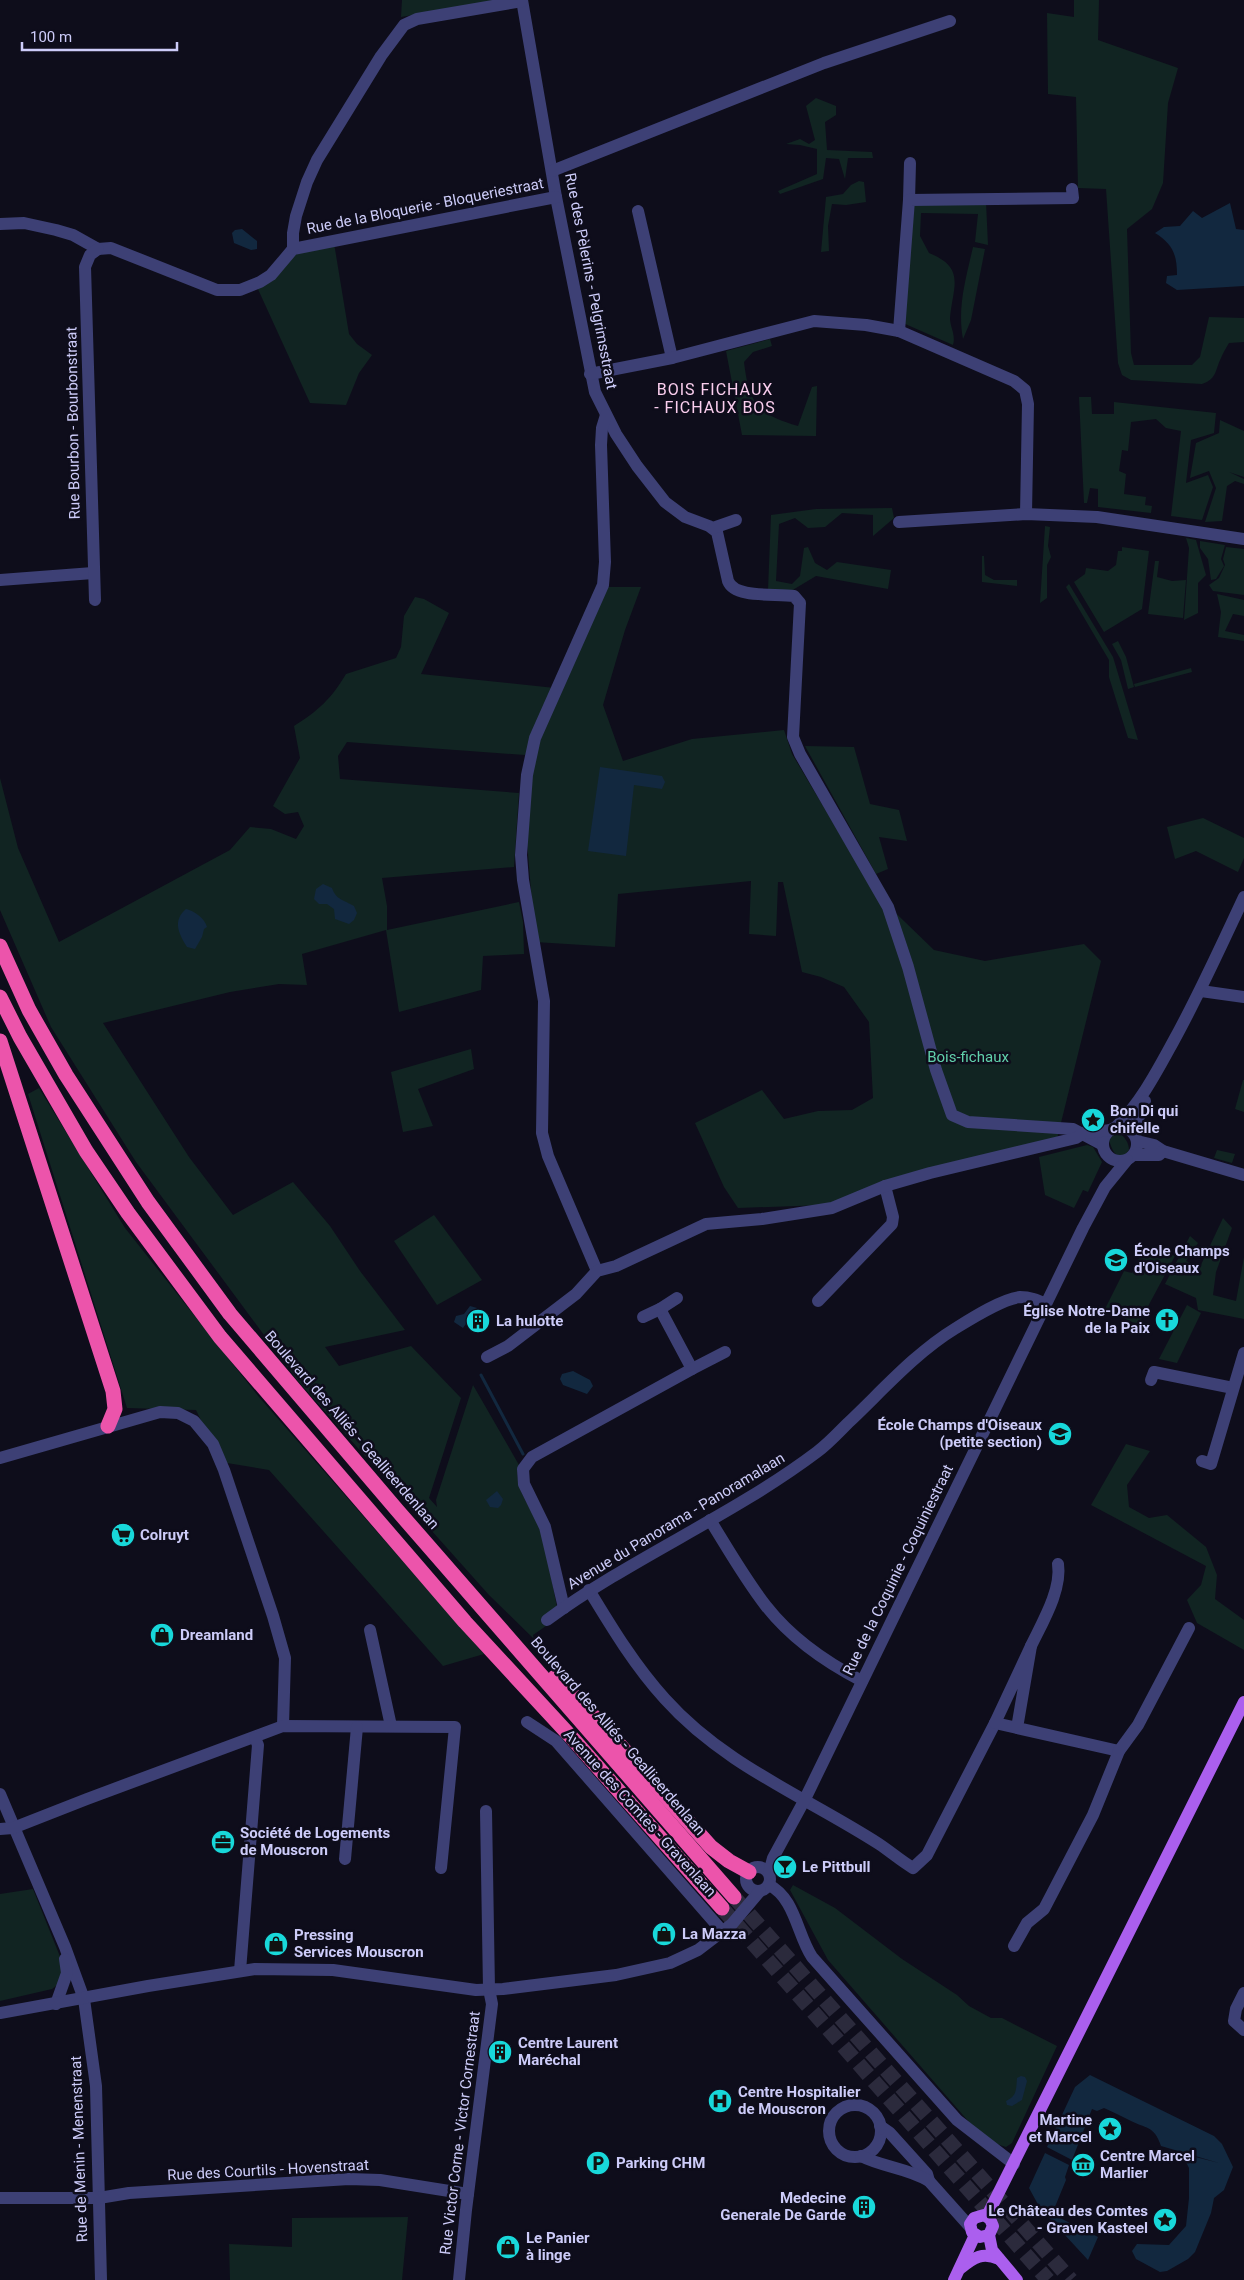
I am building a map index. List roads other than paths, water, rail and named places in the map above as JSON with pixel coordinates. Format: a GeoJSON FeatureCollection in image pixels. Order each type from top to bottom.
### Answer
{"type":"FeatureCollection","features":[{"type":"Feature","properties":{"kind":"highway","name":"Boulevard des Alliés - Geallieerdenlaan"},"geometry":{"type":"LineString","coordinates":[[0,946],[30,1010],[66,1075],[148,1202],[224,1306],[364,1473],[734,1897]]}},
{"type":"Feature","properties":{"kind":"highway"},"geometry":{"type":"LineString","coordinates":[[0,997],[28,1053],[86,1151],[128,1213],[220,1337],[465,1622],[574,1739],[722,1908]]}},
{"type":"Feature","properties":{"kind":"highway"},"geometry":{"type":"LineString","coordinates":[[0,1040],[113,1390],[116,1408],[108,1426]]}},
{"type":"Feature","properties":{"kind":"highway"},"geometry":{"type":"LineString","coordinates":[[501,1629],[533,1654],[583,1706],[711,1847],[729,1862],[759,1880]]}},
{"type":"Feature","properties":{"kind":"main road"},"geometry":{"type":"LineString","coordinates":[[956,2275],[972,2231],[972,2221],[982,2216],[1014,2164],[1101,1985],[1119,1955],[1244,1702]]}},
{"type":"Feature","properties":{"kind":"main road"},"geometry":{"type":"LineString","coordinates":[[982,2216],[990,2219],[993,2226],[989,2235],[991,2246],[999,2259],[1017,2280]]}},
{"type":"Feature","properties":{"kind":"main road"},"geometry":{"type":"LineString","coordinates":[[972,2231],[980,2237],[989,2235]]}},
{"type":"Feature","properties":{"kind":"main road"},"geometry":{"type":"LineString","coordinates":[[956,2275],[977,2256],[992,2256],[999,2259]]}},
{"type":"Feature","properties":{"kind":"street","name":"Rue des Pèlerins - Pelgrimsstraat"},"geometry":{"type":"LineString","coordinates":[[522,0],[556,197],[580,308],[590,374],[595,392],[606,415],[637,466],[665,502],[685,517],[712,528]]}},
{"type":"Feature","properties":{"kind":"street"},"geometry":{"type":"LineString","coordinates":[[293,248],[296,216],[307,182],[317,160],[381,56],[404,25],[417,19],[522,0]]}},
{"type":"Feature","properties":{"kind":"street","name":"Rue de la Bloquerie - Bloqueriestraat"},"geometry":{"type":"LineString","coordinates":[[552,171],[824,63],[950,21]]}},
{"type":"Feature","properties":{"kind":"street"},"geometry":{"type":"LineString","coordinates":[[899,331],[910,162]]}},
{"type":"Feature","properties":{"kind":"street"},"geometry":{"type":"LineString","coordinates":[[909,200],[1073,198],[1072,189]]}},
{"type":"Feature","properties":{"kind":"street","name":"Rue de la Bloquerie - Bloqueriestraat"},"geometry":{"type":"LineString","coordinates":[[0,224],[24,223],[56,230],[73,236],[98,249],[111,248],[216,290],[229,290],[248,288],[265,279],[280,265],[293,248],[556,197]]}},
{"type":"Feature","properties":{"kind":"street"},"geometry":{"type":"LineString","coordinates":[[638,212],[672,358]]}},
{"type":"Feature","properties":{"kind":"street","name":"Rue Bourbon - Bourbonstraat"},"geometry":{"type":"LineString","coordinates":[[95,600],[91,409],[85,266],[90,255],[98,249]]}},
{"type":"Feature","properties":{"kind":"street"},"geometry":{"type":"LineString","coordinates":[[590,374],[672,358],[814,321],[866,325],[899,331],[1014,380],[1025,390],[1028,404],[1026,514]]}},
{"type":"Feature","properties":{"kind":"street"},"geometry":{"type":"LineString","coordinates":[[597,1272],[548,1156],[542,1133],[544,1001],[522,880],[521,855],[530,757],[535,738],[603,585],[605,562],[601,445],[602,428],[606,415]]}},
{"type":"Feature","properties":{"kind":"street"},"geometry":{"type":"LineString","coordinates":[[899,522],[1026,514],[1097,517],[1244,538]]}},
{"type":"Feature","properties":{"kind":"street"},"geometry":{"type":"LineString","coordinates":[[736,520],[712,528],[719,537],[731,588],[742,592],[794,596],[800,603],[793,737],[800,754],[888,907],[908,967],[936,1070],[952,1115],[968,1122],[1073,1129],[1084,1133],[1103,1145],[1105,1153],[1110,1158],[1118,1161],[1130,1157],[1159,1155],[1163,1151]]}},
{"type":"Feature","properties":{"kind":"street"},"geometry":{"type":"LineString","coordinates":[[0,580],[93,574]]}},
{"type":"Feature","properties":{"kind":"street","name":"Rue de la Coquinie - Coquiniestraat"},"geometry":{"type":"LineString","coordinates":[[1103,1145],[1104,1136],[1132,1110],[1149,1087],[1201,992],[1244,897]]}},
{"type":"Feature","properties":{"kind":"street"},"geometry":{"type":"LineString","coordinates":[[1201,992],[1244,997]]}},
{"type":"Feature","properties":{"kind":"street","name":"Rue de la Coquinie - Coquiniestraat"},"geometry":{"type":"LineString","coordinates":[[0,2013],[240,1971],[333,1970],[462,1988],[503,1989],[647,1969],[686,1956],[723,1932],[748,1905],[759,1880],[804,1801],[1041,1302],[1104,1187],[1130,1157],[1149,1087]]}},
{"type":"Feature","properties":{"kind":"street"},"geometry":{"type":"LineString","coordinates":[[487,1357],[508,1346],[576,1294],[597,1272],[616,1266],[706,1224],[762,1220],[825,1210],[885,1186],[972,1162],[1076,1138],[1084,1133],[1125,1127],[1135,1136],[1163,1151],[1244,1175]]}},
{"type":"Feature","properties":{"kind":"street","name":"Rue de la Coquinie - Coquiniestraat"},"geometry":{"type":"LineString","coordinates":[[1104,1187],[1110,1158]]}},
{"type":"Feature","properties":{"kind":"street"},"geometry":{"type":"LineString","coordinates":[[818,1301],[892,1224],[894,1217],[885,1186]]}},
{"type":"Feature","properties":{"kind":"street","name":"Avenue du Panorama - Panoramalaan"},"geometry":{"type":"LineString","coordinates":[[547,1620],[589,1590],[770,1486],[820,1450],[908,1364],[954,1329],[998,1305],[1019,1297],[1041,1302]]}},
{"type":"Feature","properties":{"kind":"street"},"geometry":{"type":"LineString","coordinates":[[643,1317],[677,1298]]}},
{"type":"Feature","properties":{"kind":"street"},"geometry":{"type":"LineString","coordinates":[[660,1309],[692,1369]]}},
{"type":"Feature","properties":{"kind":"street"},"geometry":{"type":"LineString","coordinates":[[564,1608],[545,1527],[524,1484],[522,1469],[532,1457],[725,1352]]}},
{"type":"Feature","properties":{"kind":"street"},"geometry":{"type":"LineString","coordinates":[[1202,1461],[1211,1464],[1244,1353]]}},
{"type":"Feature","properties":{"kind":"street"},"geometry":{"type":"LineString","coordinates":[[1151,1380],[1154,1372],[1233,1388]]}},
{"type":"Feature","properties":{"kind":"street"},"geometry":{"type":"LineString","coordinates":[[0,1458],[160,1412],[178,1413],[194,1421],[213,1444],[246,1532],[285,1658],[283,1726]]}},
{"type":"Feature","properties":{"kind":"street"},"geometry":{"type":"LineString","coordinates":[[710,1520],[767,1608],[814,1651],[844,1672],[862,1681]]}},
{"type":"Feature","properties":{"kind":"street"},"geometry":{"type":"LineString","coordinates":[[589,1590],[634,1661],[656,1689],[682,1716],[733,1757],[878,1844],[913,1868],[927,1855],[1050,1607],[1060,1571],[1058,1564]]}},
{"type":"Feature","properties":{"kind":"street"},"geometry":{"type":"LineString","coordinates":[[1014,1946],[1027,1923],[1044,1909],[1093,1815],[1119,1751],[1138,1725],[1189,1628]]}},
{"type":"Feature","properties":{"kind":"street"},"geometry":{"type":"LineString","coordinates":[[370,1630],[391,1726]]}},
{"type":"Feature","properties":{"kind":"street"},"geometry":{"type":"LineString","coordinates":[[1017,1728],[1031,1646]]}},
{"type":"Feature","properties":{"kind":"street","name":"Avenue des Comtes - Gravenlaan"},"geometry":{"type":"LineString","coordinates":[[527,1722],[556,1741],[723,1932]]}},
{"type":"Feature","properties":{"kind":"street"},"geometry":{"type":"LineString","coordinates":[[994,1723],[1119,1751]]}},
{"type":"Feature","properties":{"kind":"street"},"geometry":{"type":"LineString","coordinates":[[6,1829],[283,1726],[455,1727],[441,1868]]}},
{"type":"Feature","properties":{"kind":"street"},"geometry":{"type":"LineString","coordinates":[[345,1859],[357,1726]]}},
{"type":"Feature","properties":{"kind":"street"},"geometry":{"type":"LineString","coordinates":[[240,1971],[258,1745],[255,1738]]}},
{"type":"Feature","properties":{"kind":"street","name":"Rue de Menin - Menenstraat"},"geometry":{"type":"LineString","coordinates":[[0,1794],[6,1829],[58,1932],[84,1998],[96,2086],[100,2280]]}},
{"type":"Feature","properties":{"kind":"street","name":"Rue Victor Corne - Victor Cornestraat"},"geometry":{"type":"LineString","coordinates":[[459,2280],[468,2194],[492,2012],[489,1989],[486,1811]]}},
{"type":"Feature","properties":{"kind":"street"},"geometry":{"type":"LineString","coordinates":[[759,1880],[780,1892],[786,1899],[806,1946],[818,1964],[957,2120],[1014,2164]]}},
{"type":"Feature","properties":{"kind":"street","name":"Rue de Menin - Menenstraat"},"geometry":{"type":"LineString","coordinates":[[56,2004],[67,1973],[58,1932]]}},
{"type":"Feature","properties":{"kind":"street"},"geometry":{"type":"LineString","coordinates":[[1244,1993],[1236,2009],[1234,2021],[1244,2030]]}},
{"type":"Feature","properties":{"kind":"street"},"geometry":{"type":"LineString","coordinates":[[860,2156],[871,2152],[877,2144],[881,2133],[880,2126],[872,2111],[858,2105],[845,2107],[833,2117],[829,2130],[833,2145],[843,2154],[860,2156],[873,2163],[929,2181]]}},
{"type":"Feature","properties":{"kind":"street"},"geometry":{"type":"LineString","coordinates":[[880,2126],[890,2133],[927,2174],[929,2181],[972,2231]]}},
{"type":"Feature","properties":{"kind":"street"},"geometry":{"type":"LineString","coordinates":[[908,2173],[918,2164]]}},
{"type":"Feature","properties":{"kind":"street","name":"Rue des Courtils - Hovenstraat"},"geometry":{"type":"LineString","coordinates":[[0,2198],[99,2198],[129,2193],[349,2179],[380,2180],[468,2194]]}},
{"type":"Feature","properties":{"kind":"street"},"geometry":{"type":"LineString","coordinates":[[954,2209],[966,2215],[982,2216]]}},
{"type":"Feature","properties":{"kind":"water"},"geometry":{"type":"Polygon","coordinates":[[[1230,203],[1236,229],[1244,230],[1244,286],[1177,290],[1166,283],[1167,276],[1177,275],[1175,256],[1166,241],[1155,233],[1164,227],[1180,226],[1193,211],[1202,218],[1230,203]]]}},
{"type":"Feature","properties":{"kind":"water"},"geometry":{"type":"Polygon","coordinates":[[[242,229],[257,241],[257,249],[251,250],[234,243],[232,233],[235,230],[242,229]]]}},
{"type":"Feature","properties":{"kind":"water"},"geometry":{"type":"Polygon","coordinates":[[[600,767],[662,776],[665,782],[662,789],[634,785],[626,856],[588,851],[600,767]]]}},
{"type":"Feature","properties":{"kind":"water"},"geometry":{"type":"Polygon","coordinates":[[[323,884],[332,888],[338,897],[354,906],[357,913],[354,920],[349,924],[335,919],[334,909],[327,904],[319,904],[314,899],[316,889],[323,884]]]}},
{"type":"Feature","properties":{"kind":"water"},"geometry":{"type":"Polygon","coordinates":[[[186,909],[199,916],[207,927],[204,929],[195,949],[187,947],[178,928],[179,918],[186,909]]]}},
{"type":"Feature","properties":{"kind":"water"},"geometry":{"type":"Polygon","coordinates":[[[470,1306],[477,1308],[463,1328],[454,1322],[456,1316],[464,1314],[470,1306]]]}},
{"type":"Feature","properties":{"kind":"water"},"geometry":{"type":"Polygon","coordinates":[[[573,1371],[590,1380],[593,1386],[587,1394],[563,1385],[560,1379],[562,1374],[573,1371]]]}},
{"type":"Feature","properties":{"kind":"water"},"geometry":{"type":"Polygon","coordinates":[[[497,1491],[503,1499],[501,1505],[498,1508],[490,1507],[486,1500],[497,1491]]]}},
{"type":"Feature","properties":{"kind":"water"},"geometry":{"type":"Polygon","coordinates":[[[1090,2075],[1214,2136],[1222,2144],[1233,2167],[1224,2190],[1214,2198],[1211,2213],[1195,2252],[1188,2259],[1167,2271],[1160,2272],[1136,2259],[1132,2251],[1137,2244],[1169,2245],[1186,2226],[1189,2198],[1189,2168],[1185,2160],[1168,2150],[1219,2163],[1161,2146],[1155,2134],[1149,2128],[1104,2108],[1097,2111],[1092,2109],[1072,2160],[1047,2147],[1075,2087],[1090,2075]]]}},
{"type":"Feature","properties":{"kind":"water"},"geometry":{"type":"Polygon","coordinates":[[[1025,2077],[1027,2081],[1022,2100],[1012,2106],[1007,2105],[1006,2101],[1015,2092],[1017,2078],[1025,2077]]]}},
{"type":"Feature","properties":{"kind":"water"},"geometry":{"type":"Polygon","coordinates":[[[1045,2153],[1069,2165],[1065,2177],[1066,2180],[1052,2214],[1098,2237],[1088,2260],[1040,2208],[1029,2188],[1045,2153]]]}},
{"type":"Feature","properties":{"kind":"waterway"},"geometry":{"type":"LineString","coordinates":[[481,1375],[523,1454]]}},
{"type":"Feature","properties":{"kind":"tunnel"},"geometry":{"type":"LineString","coordinates":[[734,1897],[1071,2280]]}},
{"type":"Feature","properties":{"kind":"tunnel"},"geometry":{"type":"LineString","coordinates":[[722,1908],[1048,2280]]}},
{"type":"Feature","properties":{"kind":"place","name":"Bon Di qui chifelle"},"geometry":{"type":"Point","coordinates":[1093,1120]}},
{"type":"Feature","properties":{"kind":"place","name":"École Champs d'Oiseaux"},"geometry":{"type":"Point","coordinates":[1116,1260]}},
{"type":"Feature","properties":{"kind":"place","name":"Église Notre-Dame de la Paix"},"geometry":{"type":"Point","coordinates":[1167,1320]}},
{"type":"Feature","properties":{"kind":"place","name":"La hulotte"},"geometry":{"type":"Point","coordinates":[478,1321]}},
{"type":"Feature","properties":{"kind":"place","name":"École Champs d'Oiseaux (petite section)"},"geometry":{"type":"Point","coordinates":[1060,1434]}},
{"type":"Feature","properties":{"kind":"place","name":"Colruyt"},"geometry":{"type":"Point","coordinates":[123,1535]}},
{"type":"Feature","properties":{"kind":"place","name":"Dreamland"},"geometry":{"type":"Point","coordinates":[162,1635]}},
{"type":"Feature","properties":{"kind":"place","name":"Société de Logements de Mouscron"},"geometry":{"type":"Point","coordinates":[223,1842]}},
{"type":"Feature","properties":{"kind":"place","name":"Le Pittbull"},"geometry":{"type":"Point","coordinates":[785,1867]}},
{"type":"Feature","properties":{"kind":"place","name":"La Mazza"},"geometry":{"type":"Point","coordinates":[664,1934]}},
{"type":"Feature","properties":{"kind":"place","name":"Pressing Services Mouscron"},"geometry":{"type":"Point","coordinates":[276,1944]}},
{"type":"Feature","properties":{"kind":"place","name":"Centre Laurent Maréchal"},"geometry":{"type":"Point","coordinates":[500,2052]}},
{"type":"Feature","properties":{"kind":"place","name":"Centre Hospitalier de Mouscron"},"geometry":{"type":"Point","coordinates":[720,2101]}},
{"type":"Feature","properties":{"kind":"place","name":"Martine et Marcel"},"geometry":{"type":"Point","coordinates":[1110,2129]}},
{"type":"Feature","properties":{"kind":"place","name":"Parking CHM"},"geometry":{"type":"Point","coordinates":[598,2163]}},
{"type":"Feature","properties":{"kind":"place","name":"Centre Marcel Marlier"},"geometry":{"type":"Point","coordinates":[1083,2165]}},
{"type":"Feature","properties":{"kind":"place","name":"Medecine Generale De Garde"},"geometry":{"type":"Point","coordinates":[864,2207]}},
{"type":"Feature","properties":{"kind":"place","name":"Le Château des Comtes - Graven Kasteel"},"geometry":{"type":"Point","coordinates":[1165,2220]}},
{"type":"Feature","properties":{"kind":"place","name":"Le Panier à linge"},"geometry":{"type":"Point","coordinates":[508,2247]}},
{"type":"Feature","properties":{"kind":"district","name":"BOIS FICHAUX - FICHAUX BOS"},"geometry":{"type":"Point","coordinates":[715,398]}},
{"type":"Feature","properties":{"kind":"park label","name":"Bois-fichaux"},"geometry":{"type":"Point","coordinates":[968,1057]}}]}
